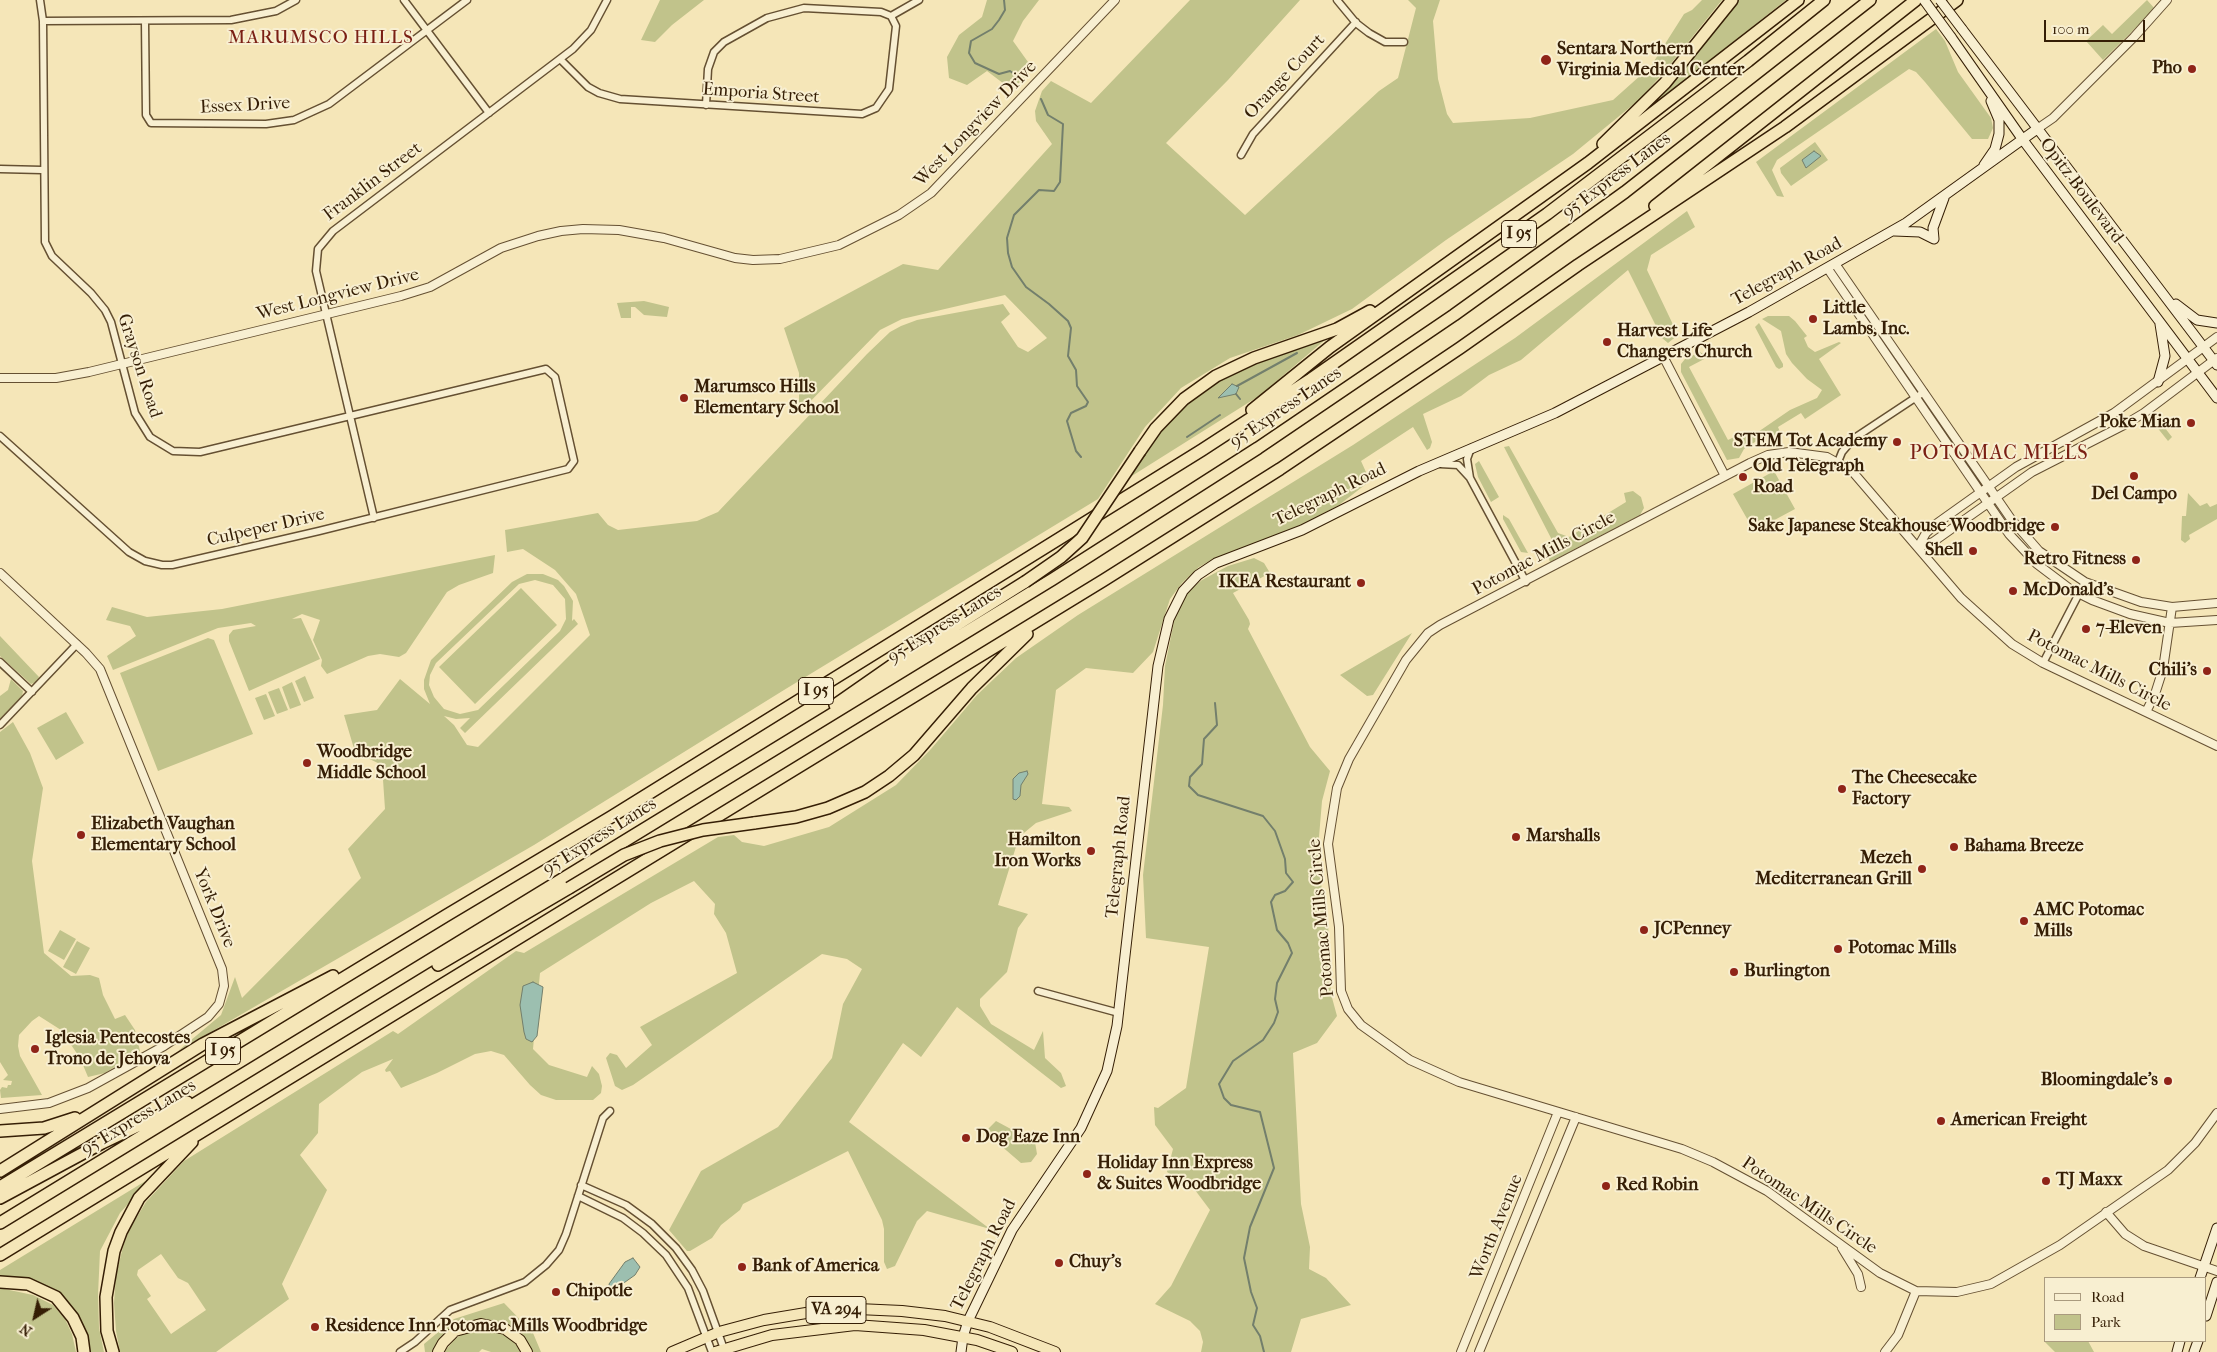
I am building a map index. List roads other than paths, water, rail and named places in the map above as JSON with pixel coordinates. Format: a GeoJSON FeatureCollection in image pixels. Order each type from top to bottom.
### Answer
{"type":"FeatureCollection","features":[{"type":"Feature","properties":{"kind":"highway"},"geometry":{"type":"LineString","coordinates":[[1533,204],[1645,105],[1732,0]]}},
{"type":"Feature","properties":{"kind":"highway"},"geometry":{"type":"LineString","coordinates":[[1202,450],[1312,361],[1533,204],[1653,115],[1798,0]]}},
{"type":"Feature","properties":{"kind":"highway","name":"I 95"},"geometry":{"type":"LineString","coordinates":[[0,1187],[446,915],[611,817],[1202,450],[1311,379],[1547,214],[1824,0]]}},
{"type":"Feature","properties":{"kind":"highway","name":"95 Express Lanes"},"geometry":{"type":"LineString","coordinates":[[0,1223],[769,754],[1151,518],[1332,400],[1625,192],[1870,0]]}},
{"type":"Feature","properties":{"kind":"highway"},"geometry":{"type":"LineString","coordinates":[[1578,265],[1719,157],[1916,0]]}},
{"type":"Feature","properties":{"kind":"highway"},"geometry":{"type":"LineString","coordinates":[[0,1255],[1059,608],[1280,469],[1460,348],[1578,265],[1786,127],[1957,0]]}},
{"type":"Feature","properties":{"kind":"highway"},"geometry":{"type":"LineString","coordinates":[[769,754],[875,677],[1061,557],[1082,538],[1156,428],[1184,399],[1216,376],[1254,358],[1337,329],[1422,283]]}},
{"type":"Feature","properties":{"kind":"highway"},"geometry":{"type":"LineString","coordinates":[[354,1008],[469,949],[624,855],[660,840],[703,830],[796,817],[828,808],[865,792],[889,776],[914,755],[998,660],[1059,608]]}},
{"type":"Feature","properties":{"kind":"highway"},"geometry":{"type":"LineString","coordinates":[[0,1171],[203,1044],[347,969],[401,937],[446,915]]}},
{"type":"Feature","properties":{"kind":"highway"},"geometry":{"type":"LineString","coordinates":[[0,1198],[102,1143],[252,1070]]}},
{"type":"Feature","properties":{"kind":"highway"},"geometry":{"type":"LineString","coordinates":[[0,1131],[28,1130],[62,1123],[124,1094]]}},
{"type":"Feature","properties":{"kind":"highway"},"geometry":{"type":"LineString","coordinates":[[113,1352],[108,1331],[106,1297],[110,1264],[121,1232],[130,1213],[150,1184],[183,1153],[196,1136]]}},
{"type":"Feature","properties":{"kind":"highway"},"geometry":{"type":"LineString","coordinates":[[0,1282],[28,1284],[56,1297],[76,1322],[82,1337],[84,1352]]}},
{"type":"Feature","properties":{"kind":"highway","name":"VA 294"},"geometry":{"type":"LineString","coordinates":[[672,1352],[719,1332],[790,1315],[843,1309],[902,1310],[968,1321],[1021,1338],[1055,1352]]}},
{"type":"Feature","properties":{"kind":"highway"},"geometry":{"type":"LineString","coordinates":[[438,1352],[443,1343],[456,1331],[481,1324],[506,1329],[520,1340],[527,1352]]}},
{"type":"Feature","properties":{"kind":"highway","name":"VA 294"},"geometry":{"type":"LineString","coordinates":[[717,1351],[772,1335],[855,1325],[900,1327],[963,1337],[1012,1352]]}},
{"type":"Feature","properties":{"kind":"main road","name":"Opitz Boulevard"},"geometry":{"type":"LineString","coordinates":[[1924,0],[2023,140],[2217,398]]}},
{"type":"Feature","properties":{"kind":"main road","name":"Opitz Boulevard"},"geometry":{"type":"LineString","coordinates":[[1940,0],[2216,361]]}},
{"type":"Feature","properties":{"kind":"main road"},"geometry":{"type":"LineString","coordinates":[[1974,70],[1992,102],[1999,120],[2000,130],[1995,149],[1976,174]]}},
{"type":"Feature","properties":{"kind":"main road","name":"Telegraph Road"},"geometry":{"type":"LineString","coordinates":[[961,1352],[968,1321],[1017,1220],[1069,1146],[1087,1116],[1107,1071],[1114,1047],[1119,1013],[1158,666],[1167,624],[1177,600],[1198,575],[1216,563],[1302,530],[1471,447],[1555,413],[1664,358],[1832,267],[1894,231],[1944,198],[2037,129]]}},
{"type":"Feature","properties":{"kind":"main road"},"geometry":{"type":"LineString","coordinates":[[1894,231],[1920,232],[1934,239],[1933,228],[1944,198]]}},
{"type":"Feature","properties":{"kind":"main road"},"geometry":{"type":"LineString","coordinates":[[2164,294],[2193,318],[2202,322],[2217,323]]}},
{"type":"Feature","properties":{"kind":"main road"},"geometry":{"type":"LineString","coordinates":[[2158,382],[2165,356],[2159,321]]}},
{"type":"Feature","properties":{"kind":"main road"},"geometry":{"type":"LineString","coordinates":[[2200,1277],[2217,1228]]}},
{"type":"Feature","properties":{"kind":"main road"},"geometry":{"type":"LineString","coordinates":[[2207,1313],[2217,1282]]}},
{"type":"Feature","properties":{"kind":"street","name":"Grayson Road"},"geometry":{"type":"LineString","coordinates":[[40,0],[42,21],[42,170],[45,242],[52,256],[91,293],[105,310],[111,322],[135,413],[145,432],[158,443],[181,452],[200,452],[541,369],[552,372],[555,377],[574,461]]}},
{"type":"Feature","properties":{"kind":"street"},"geometry":{"type":"LineString","coordinates":[[42,21],[145,21],[247,18],[276,11],[296,0]]}},
{"type":"Feature","properties":{"kind":"street"},"geometry":{"type":"LineString","coordinates":[[404,0],[489,113]]}},
{"type":"Feature","properties":{"kind":"street","name":"Essex Drive"},"geometry":{"type":"LineString","coordinates":[[145,21],[146,114],[148,120],[156,124],[266,124],[304,117],[329,104],[467,0]]}},
{"type":"Feature","properties":{"kind":"street","name":"Franklin Street"},"geometry":{"type":"LineString","coordinates":[[374,518],[315,263],[318,249],[326,236],[574,49],[591,30],[607,0]]}},
{"type":"Feature","properties":{"kind":"street"},"geometry":{"type":"LineString","coordinates":[[706,105],[708,69],[714,52],[724,42],[768,18],[804,8],[881,12],[891,16],[919,0]]}},
{"type":"Feature","properties":{"kind":"street","name":"West Longview Drive"},"geometry":{"type":"LineString","coordinates":[[0,378],[56,378],[122,364],[430,287],[501,248],[561,231],[583,229],[619,230],[664,238],[735,258],[753,260],[780,259],[839,245],[899,214],[931,193],[1115,0]]}},
{"type":"Feature","properties":{"kind":"street"},"geometry":{"type":"LineString","coordinates":[[1337,0],[1356,22],[1385,42],[1404,42]]}},
{"type":"Feature","properties":{"kind":"street","name":"Telegraph Road"},"geometry":{"type":"LineString","coordinates":[[2037,129],[2053,118],[2134,37],[2167,0]]}},
{"type":"Feature","properties":{"kind":"street","name":"Emporia Street"},"geometry":{"type":"LineString","coordinates":[[560,59],[588,87],[610,97],[853,114],[869,112],[882,102],[891,83],[896,26],[891,16]]}},
{"type":"Feature","properties":{"kind":"street","name":"Orange Court"},"geometry":{"type":"LineString","coordinates":[[1241,155],[1253,134],[1356,22]]}},
{"type":"Feature","properties":{"kind":"street"},"geometry":{"type":"LineString","coordinates":[[0,169],[42,170]]}},
{"type":"Feature","properties":{"kind":"street"},"geometry":{"type":"LineString","coordinates":[[1832,267],[1924,392],[2019,529],[2039,551],[2085,582],[2141,602],[2172,607],[2217,603]]}},
{"type":"Feature","properties":{"kind":"street"},"geometry":{"type":"LineString","coordinates":[[1832,267],[1914,398],[2009,534],[2037,564],[2079,594],[2130,614],[2170,623],[2217,620]]}},
{"type":"Feature","properties":{"kind":"street"},"geometry":{"type":"LineString","coordinates":[[1918,547],[1926,533],[1936,524],[1989,486],[2042,451],[2114,412],[2158,382],[2217,337]]}},
{"type":"Feature","properties":{"kind":"street"},"geometry":{"type":"LineString","coordinates":[[1664,358],[1725,476]]}},
{"type":"Feature","properties":{"kind":"street"},"geometry":{"type":"LineString","coordinates":[[1918,547],[1935,540],[1996,496],[2054,459],[2124,425],[2216,361]]}},
{"type":"Feature","properties":{"kind":"street"},"geometry":{"type":"LineString","coordinates":[[1838,462],[1853,438],[1924,392]]}},
{"type":"Feature","properties":{"kind":"street","name":"Culpeper Drive"},"geometry":{"type":"LineString","coordinates":[[0,436],[129,552],[153,564],[172,564],[374,518],[568,469],[574,461]]}},
{"type":"Feature","properties":{"kind":"street"},"geometry":{"type":"LineString","coordinates":[[1470,478],[1467,459],[1471,447]]}},
{"type":"Feature","properties":{"kind":"street","name":"Potomac Mills Circle"},"geometry":{"type":"LineString","coordinates":[[2217,746],[2043,663],[2012,644],[1977,615],[1861,479],[1838,462],[1815,454],[1789,452],[1768,455],[1725,476],[1428,633],[1411,651],[1340,778],[1331,818],[1328,844],[1338,927],[1341,991],[1354,1018],[1396,1051],[1431,1070],[1459,1082],[1682,1149],[1713,1162],[1756,1184],[1880,1273],[1916,1291],[1957,1292],[1991,1284],[2060,1245],[2168,1170],[2195,1143],[2217,1113]]}},
{"type":"Feature","properties":{"kind":"street"},"geometry":{"type":"LineString","coordinates":[[1434,464],[1458,465],[1470,478],[1526,582]]}},
{"type":"Feature","properties":{"kind":"street","name":"York Drive"},"geometry":{"type":"LineString","coordinates":[[0,573],[77,644],[95,662],[105,678],[222,969],[224,986],[219,1004],[208,1016],[164,1046],[88,1088],[49,1103],[0,1109]]}},
{"type":"Feature","properties":{"kind":"street"},"geometry":{"type":"LineString","coordinates":[[2043,663],[2085,582]]}},
{"type":"Feature","properties":{"kind":"street"},"geometry":{"type":"LineString","coordinates":[[2146,712],[2160,681],[2166,655],[2172,607]]}},
{"type":"Feature","properties":{"kind":"street"},"geometry":{"type":"LineString","coordinates":[[0,724],[77,644]]}},
{"type":"Feature","properties":{"kind":"street"},"geometry":{"type":"LineString","coordinates":[[0,662],[32,692]]}},
{"type":"Feature","properties":{"kind":"street"},"geometry":{"type":"LineString","coordinates":[[1038,991],[1119,1013]]}},
{"type":"Feature","properties":{"kind":"street"},"geometry":{"type":"LineString","coordinates":[[400,1352],[415,1342],[450,1310],[525,1282],[542,1269],[563,1243],[603,1118],[610,1110]]}},
{"type":"Feature","properties":{"kind":"street","name":"Worth Avenue"},"geometry":{"type":"LineString","coordinates":[[1461,1352],[1537,1168],[1558,1112]]}},
{"type":"Feature","properties":{"kind":"street","name":"Worth Avenue"},"geometry":{"type":"LineString","coordinates":[[1479,1352],[1576,1117]]}},
{"type":"Feature","properties":{"kind":"street"},"geometry":{"type":"LineString","coordinates":[[581,1185],[626,1205],[668,1238],[686,1260],[696,1278],[719,1332],[717,1351]]}},
{"type":"Feature","properties":{"kind":"street"},"geometry":{"type":"LineString","coordinates":[[578,1196],[623,1218],[658,1246],[688,1288],[707,1337],[717,1351]]}},
{"type":"Feature","properties":{"kind":"street"},"geometry":{"type":"LineString","coordinates":[[2106,1212],[2125,1234],[2144,1246],[2217,1271]]}},
{"type":"Feature","properties":{"kind":"street"},"geometry":{"type":"LineString","coordinates":[[1840,1244],[1858,1274],[1861,1286]]}},
{"type":"Feature","properties":{"kind":"street"},"geometry":{"type":"LineString","coordinates":[[1885,1352],[1898,1335],[1916,1291]]}},
{"type":"Feature","properties":{"kind":"waterway"},"geometry":{"type":"LineString","coordinates":[[1004,0],[1005,10],[999,20],[992,29],[971,41],[969,53],[975,63],[999,74],[1010,71],[1021,79]]}},
{"type":"Feature","properties":{"kind":"waterway"},"geometry":{"type":"LineString","coordinates":[[1041,99],[1048,115],[1063,124],[1060,182],[1054,191],[1039,190],[1014,215],[1007,238],[1008,253],[1012,267],[1026,287],[1068,321],[1071,328],[1068,356],[1076,370],[1077,386],[1088,402],[1086,406],[1071,413],[1067,421],[1076,451],[1081,457]]}},
{"type":"Feature","properties":{"kind":"waterway"},"geometry":{"type":"LineString","coordinates":[[1237,386],[1297,353]]}},
{"type":"Feature","properties":{"kind":"waterway"},"geometry":{"type":"LineString","coordinates":[[1236,394],[1240,399]]}},
{"type":"Feature","properties":{"kind":"waterway"},"geometry":{"type":"LineString","coordinates":[[1187,437],[1220,415]]}},
{"type":"Feature","properties":{"kind":"waterway"},"geometry":{"type":"LineString","coordinates":[[1215,703],[1217,725],[1204,739],[1202,764],[1190,777],[1189,786],[1198,795],[1263,816],[1275,831],[1285,859],[1286,873],[1293,882],[1285,891],[1275,895],[1271,902],[1277,930],[1288,943],[1292,953],[1277,983],[1275,999],[1278,1012],[1274,1023],[1263,1040],[1233,1061],[1219,1084],[1224,1098],[1231,1105],[1260,1112],[1274,1168],[1250,1227],[1244,1258],[1251,1292],[1257,1308],[1253,1325],[1260,1336],[1264,1352]]}},
{"type":"Feature","properties":{"kind":"place","name":"Sentara Northern Virginia Medical Center"},"geometry":{"type":"Point","coordinates":[1546,60]}},
{"type":"Feature","properties":{"kind":"place","name":"Pho"},"geometry":{"type":"Point","coordinates":[2192,69]}},
{"type":"Feature","properties":{"kind":"place","name":"Little Lambs, Inc."},"geometry":{"type":"Point","coordinates":[1813,319]}},
{"type":"Feature","properties":{"kind":"place","name":"Harvest Life Changers Church"},"geometry":{"type":"Point","coordinates":[1607,342]}},
{"type":"Feature","properties":{"kind":"place","name":"Marumsco Hills Elementary School"},"geometry":{"type":"Point","coordinates":[684,398]}},
{"type":"Feature","properties":{"kind":"place","name":"Poke Mian"},"geometry":{"type":"Point","coordinates":[2191,423]}},
{"type":"Feature","properties":{"kind":"place","name":"STEM Tot Academy"},"geometry":{"type":"Point","coordinates":[1897,442]}},
{"type":"Feature","properties":{"kind":"place","name":"Del Campo"},"geometry":{"type":"Point","coordinates":[2134,476]}},
{"type":"Feature","properties":{"kind":"place","name":"Old Telegraph Road"},"geometry":{"type":"Point","coordinates":[1743,477]}},
{"type":"Feature","properties":{"kind":"place","name":"Sake Japanese Steakhouse Woodbridge"},"geometry":{"type":"Point","coordinates":[2055,527]}},
{"type":"Feature","properties":{"kind":"place","name":"Shell"},"geometry":{"type":"Point","coordinates":[1973,551]}},
{"type":"Feature","properties":{"kind":"place","name":"Retro Fitness"},"geometry":{"type":"Point","coordinates":[2136,560]}},
{"type":"Feature","properties":{"kind":"place","name":"IKEA Restaurant"},"geometry":{"type":"Point","coordinates":[1361,583]}},
{"type":"Feature","properties":{"kind":"place","name":"McDonald's"},"geometry":{"type":"Point","coordinates":[2013,591]}},
{"type":"Feature","properties":{"kind":"place","name":"7-Eleven"},"geometry":{"type":"Point","coordinates":[2086,629]}},
{"type":"Feature","properties":{"kind":"place","name":"Chili's"},"geometry":{"type":"Point","coordinates":[2207,671]}},
{"type":"Feature","properties":{"kind":"place","name":"Woodbridge Middle School"},"geometry":{"type":"Point","coordinates":[307,763]}},
{"type":"Feature","properties":{"kind":"place","name":"The Cheesecake Factory"},"geometry":{"type":"Point","coordinates":[1842,789]}},
{"type":"Feature","properties":{"kind":"place","name":"Elizabeth Vaughan Elementary School"},"geometry":{"type":"Point","coordinates":[81,835]}},
{"type":"Feature","properties":{"kind":"place","name":"Marshalls"},"geometry":{"type":"Point","coordinates":[1516,837]}},
{"type":"Feature","properties":{"kind":"place","name":"Bahama Breeze"},"geometry":{"type":"Point","coordinates":[1954,847]}},
{"type":"Feature","properties":{"kind":"place","name":"Hamilton Iron Works"},"geometry":{"type":"Point","coordinates":[1091,851]}},
{"type":"Feature","properties":{"kind":"place","name":"Mezeh Mediterranean Grill"},"geometry":{"type":"Point","coordinates":[1922,869]}},
{"type":"Feature","properties":{"kind":"place","name":"AMC Potomac Mills"},"geometry":{"type":"Point","coordinates":[2024,921]}},
{"type":"Feature","properties":{"kind":"place","name":"JCPenney"},"geometry":{"type":"Point","coordinates":[1644,930]}},
{"type":"Feature","properties":{"kind":"place","name":"Potomac Mills"},"geometry":{"type":"Point","coordinates":[1838,949]}},
{"type":"Feature","properties":{"kind":"place","name":"Burlington"},"geometry":{"type":"Point","coordinates":[1734,972]}},
{"type":"Feature","properties":{"kind":"place","name":"Iglesia Pentecostes Trono de Jehova"},"geometry":{"type":"Point","coordinates":[35,1049]}},
{"type":"Feature","properties":{"kind":"place","name":"Bloomingdale's"},"geometry":{"type":"Point","coordinates":[2168,1081]}},
{"type":"Feature","properties":{"kind":"place","name":"American Freight"},"geometry":{"type":"Point","coordinates":[1941,1121]}},
{"type":"Feature","properties":{"kind":"place","name":"Dog Eaze Inn"},"geometry":{"type":"Point","coordinates":[966,1138]}},
{"type":"Feature","properties":{"kind":"place","name":"Holiday Inn Express & Suites Woodbridge"},"geometry":{"type":"Point","coordinates":[1087,1174]}},
{"type":"Feature","properties":{"kind":"place","name":"TJ Maxx"},"geometry":{"type":"Point","coordinates":[2046,1181]}},
{"type":"Feature","properties":{"kind":"place","name":"Red Robin"},"geometry":{"type":"Point","coordinates":[1606,1186]}},
{"type":"Feature","properties":{"kind":"place","name":"Chuy's"},"geometry":{"type":"Point","coordinates":[1059,1263]}},
{"type":"Feature","properties":{"kind":"place","name":"Bank of America"},"geometry":{"type":"Point","coordinates":[742,1267]}},
{"type":"Feature","properties":{"kind":"place","name":"Chipotle"},"geometry":{"type":"Point","coordinates":[556,1292]}},
{"type":"Feature","properties":{"kind":"place","name":"Residence Inn Potomac Mills Woodbridge"},"geometry":{"type":"Point","coordinates":[315,1327]}},
{"type":"Feature","properties":{"kind":"district","name":"MARUMSCO HILLS"},"geometry":{"type":"Point","coordinates":[321,38]}},
{"type":"Feature","properties":{"kind":"district","name":"POTOMAC MILLS"},"geometry":{"type":"Point","coordinates":[1999,454]}}]}
